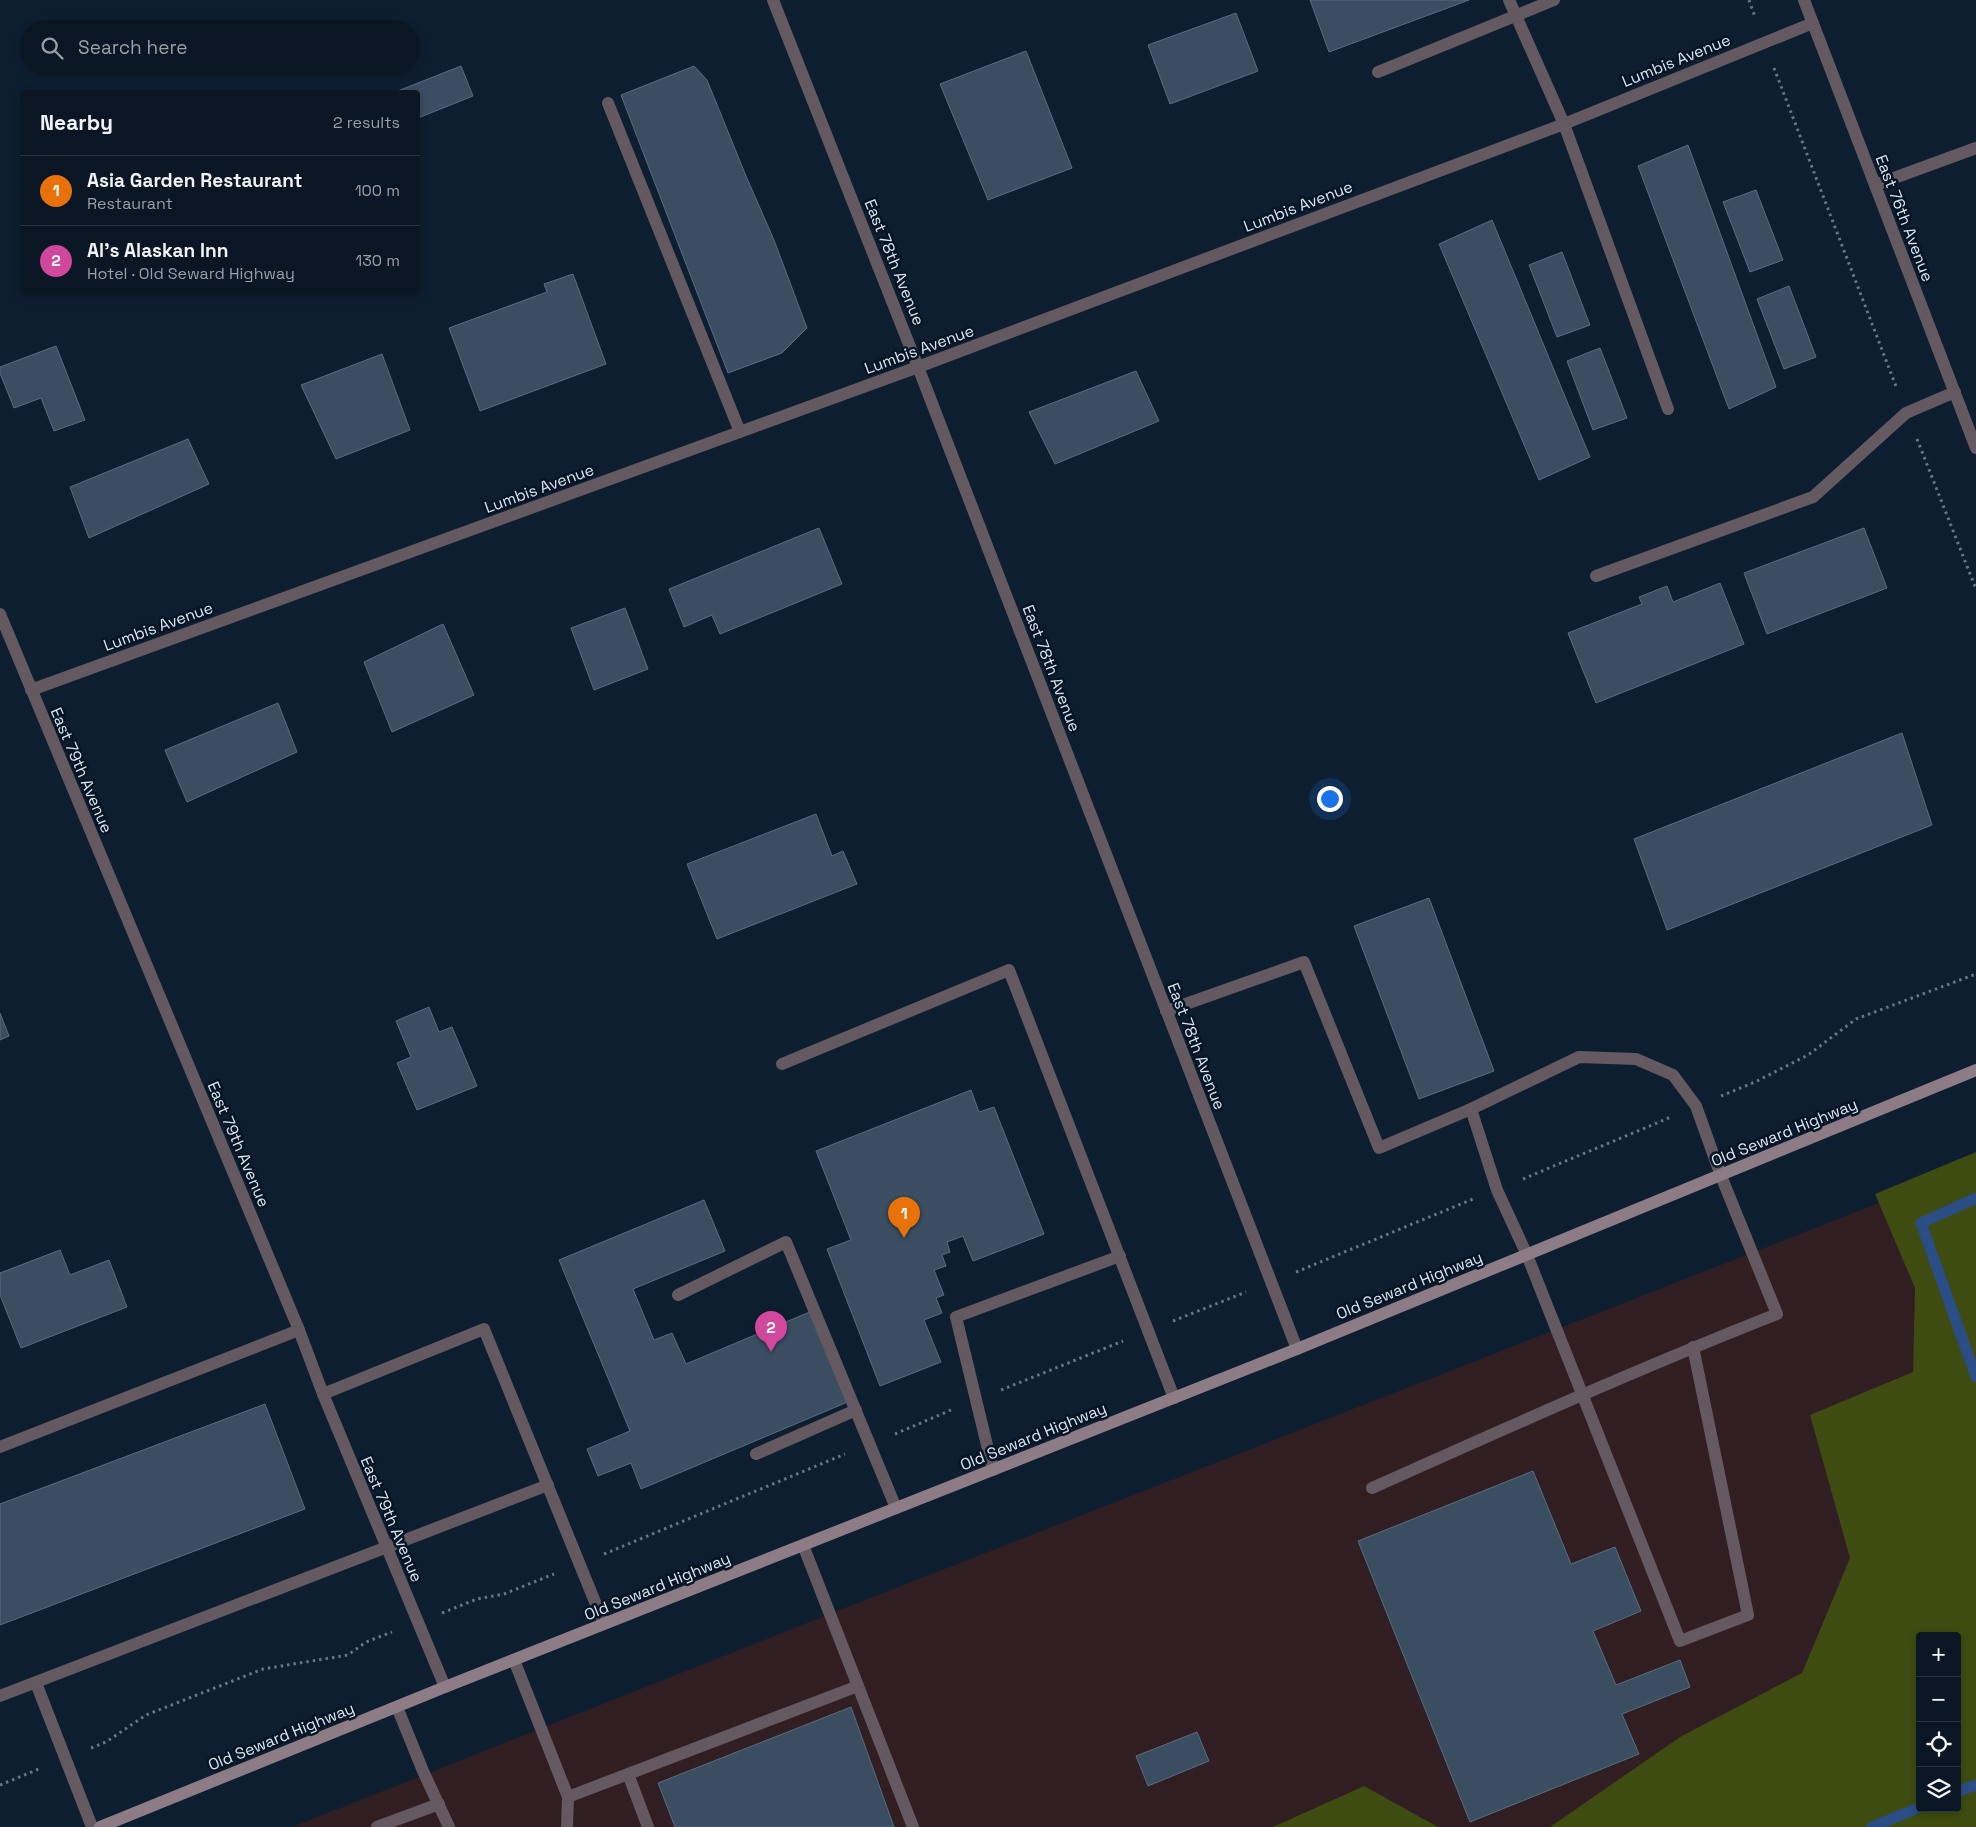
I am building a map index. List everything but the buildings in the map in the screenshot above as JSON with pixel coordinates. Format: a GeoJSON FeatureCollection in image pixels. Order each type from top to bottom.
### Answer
{"type":"FeatureCollection","features":[{"type":"Feature","properties":{"kind":"main road","name":"Old Seward Highway"},"geometry":{"type":"LineString","coordinates":[[100,1827],[604,1624],[1297,1349],[1976,1070]]}},
{"type":"Feature","properties":{"kind":"street","name":"East 78th Avenue"},"geometry":{"type":"LineString","coordinates":[[773,0],[918,367],[1297,1349]]}},
{"type":"Feature","properties":{"kind":"street"},"geometry":{"type":"LineString","coordinates":[[1509,0],[1514,15],[1564,124],[1668,409]]}},
{"type":"Feature","properties":{"kind":"street"},"geometry":{"type":"LineString","coordinates":[[1378,72],[1554,0]]}},
{"type":"Feature","properties":{"kind":"street","name":"East 76th Avenue"},"geometry":{"type":"LineString","coordinates":[[1804,0],[1976,448]]}},
{"type":"Feature","properties":{"kind":"street","name":"Lumbis Avenue"},"geometry":{"type":"LineString","coordinates":[[31,690],[918,367],[1564,124],[1764,41],[1813,23]]}},
{"type":"Feature","properties":{"kind":"street"},"geometry":{"type":"LineString","coordinates":[[608,102],[740,432]]}},
{"type":"Feature","properties":{"kind":"street"},"geometry":{"type":"LineString","coordinates":[[1875,185],[1976,148]]}},
{"type":"Feature","properties":{"kind":"street"},"geometry":{"type":"LineString","coordinates":[[1596,576],[1813,497],[1906,413],[1955,392]]}},
{"type":"Feature","properties":{"kind":"street","name":"East 79th Avenue"},"geometry":{"type":"LineString","coordinates":[[0,614],[299,1330],[322,1394],[444,1688]]}},
{"type":"Feature","properties":{"kind":"street"},"geometry":{"type":"LineString","coordinates":[[1166,1011],[1304,962],[1379,1148],[1471,1109],[1579,1057],[1636,1058],[1673,1075],[1696,1106],[1721,1176],[1777,1314],[1582,1394],[1372,1488]]}},
{"type":"Feature","properties":{"kind":"street"},"geometry":{"type":"LineString","coordinates":[[782,1064],[1010,970],[1174,1398]]}},
{"type":"Feature","properties":{"kind":"street"},"geometry":{"type":"LineString","coordinates":[[1471,1109],[1497,1190],[1527,1255],[1680,1641],[1748,1615],[1693,1347]]}},
{"type":"Feature","properties":{"kind":"street"},"geometry":{"type":"LineString","coordinates":[[678,1295],[786,1242],[896,1508]]}},
{"type":"Feature","properties":{"kind":"street"},"geometry":{"type":"LineString","coordinates":[[992,1470],[956,1317],[1120,1256]]}},
{"type":"Feature","properties":{"kind":"street"},"geometry":{"type":"LineString","coordinates":[[322,1394],[484,1329],[604,1624]]}},
{"type":"Feature","properties":{"kind":"street"},"geometry":{"type":"LineString","coordinates":[[0,1447],[299,1330]]}},
{"type":"Feature","properties":{"kind":"street"},"geometry":{"type":"LineString","coordinates":[[756,1454],[856,1410]]}},
{"type":"Feature","properties":{"kind":"street"},"geometry":{"type":"LineString","coordinates":[[0,1696],[548,1485]]}},
{"type":"Feature","properties":{"kind":"street"},"geometry":{"type":"LineString","coordinates":[[803,1545],[913,1827]]}},
{"type":"Feature","properties":{"kind":"street"},"geometry":{"type":"LineString","coordinates":[[514,1660],[568,1796],[567,1827]]}},
{"type":"Feature","properties":{"kind":"street"},"geometry":{"type":"LineString","coordinates":[[36,1683],[92,1827]]}},
{"type":"Feature","properties":{"kind":"street"},"geometry":{"type":"LineString","coordinates":[[568,1796],[858,1686]]}},
{"type":"Feature","properties":{"kind":"street"},"geometry":{"type":"LineString","coordinates":[[397,1707],[449,1827]]}},
{"type":"Feature","properties":{"kind":"street"},"geometry":{"type":"LineString","coordinates":[[628,1774],[648,1827]]}},
{"type":"Feature","properties":{"kind":"street"},"geometry":{"type":"LineString","coordinates":[[377,1827],[439,1804]]}},
{"type":"Feature","properties":{"kind":"path"},"geometry":{"type":"LineString","coordinates":[[1749,0],[1906,413],[1976,589]]}},
{"type":"Feature","properties":{"kind":"shaded area"},"geometry":{"type":"Polygon","coordinates":[[[1976,1165],[1976,1827],[292,1827],[860,1602],[1976,1165]]]}},
{"type":"Feature","properties":{"kind":"green space"},"geometry":{"type":"Polygon","coordinates":[[[1976,1152],[1976,1827],[1550,1827],[1680,1737],[1802,1673],[1850,1558],[1810,1415],[1913,1372],[1915,1288],[1875,1194],[1976,1152]]]}},
{"type":"Feature","properties":{"kind":"green space"},"geometry":{"type":"Polygon","coordinates":[[[1364,1786],[1438,1827],[1273,1827],[1364,1786]]]}},
{"type":"Feature","properties":{"kind":"waterway"},"geometry":{"type":"LineString","coordinates":[[1976,1198],[1921,1223],[1976,1377]]}},
{"type":"Feature","properties":{"kind":"waterway"},"geometry":{"type":"LineString","coordinates":[[1961,1791],[1976,1785]]}},
{"type":"Feature","properties":{"kind":"waterway"},"geometry":{"type":"LineString","coordinates":[[1872,1827],[1916,1809]]}},
{"type":"Feature","properties":{"kind":"place","name":"Asia Garden Restaurant"},"geometry":{"type":"Point","coordinates":[904,1238]}},
{"type":"Feature","properties":{"kind":"place","name":"Al's Alaskan Inn"},"geometry":{"type":"Point","coordinates":[771,1352]}}]}
